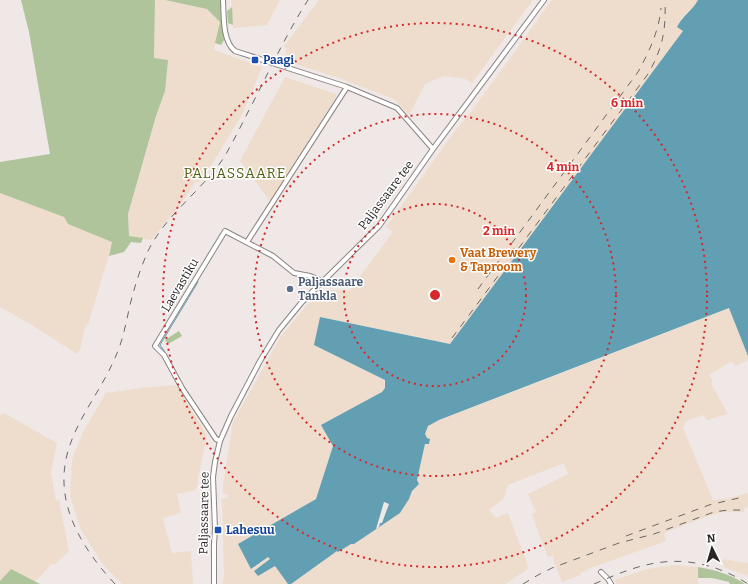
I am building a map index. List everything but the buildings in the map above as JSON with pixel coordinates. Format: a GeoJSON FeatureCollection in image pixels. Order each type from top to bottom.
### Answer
{"type":"FeatureCollection","features":[{"type":"Feature","properties":{"kind":"street"},"geometry":{"type":"LineString","coordinates":[[223,0],[226,38],[229,46],[235,51],[347,87],[397,108],[433,149]]}},
{"type":"Feature","properties":{"kind":"street","name":"Paljassaare tee"},"geometry":{"type":"LineString","coordinates":[[214,584],[213,556],[215,529],[213,477],[220,440],[234,409],[279,330],[321,282],[378,226],[433,149],[544,0]]}},
{"type":"Feature","properties":{"kind":"street"},"geometry":{"type":"LineString","coordinates":[[247,242],[347,87]]}},
{"type":"Feature","properties":{"kind":"street","name":"Laevastiku"},"geometry":{"type":"LineString","coordinates":[[220,440],[216,439],[182,388],[164,355],[155,346],[224,231],[273,256],[294,273],[310,276],[321,282]]}},
{"type":"Feature","properties":{"kind":"street"},"geometry":{"type":"LineString","coordinates":[[602,572],[610,584]]}},
{"type":"Feature","properties":{"kind":"shaded area"},"geometry":{"type":"Polygon","coordinates":[[[155,0],[165,0],[207,9],[220,22],[214,50],[262,67],[242,115],[212,164],[198,183],[196,181],[181,204],[151,240],[129,236],[128,214],[156,116],[165,91],[154,58],[155,0]]]}},
{"type":"Feature","properties":{"kind":"shaded area"},"geometry":{"type":"Polygon","coordinates":[[[231,0],[280,0],[267,25],[233,28],[231,0]]]}},
{"type":"Feature","properties":{"kind":"shaded area"},"geometry":{"type":"Polygon","coordinates":[[[319,0],[533,0],[472,83],[465,79],[444,76],[425,84],[409,115],[394,99],[339,78],[283,60],[287,48],[284,46],[319,0]]]}},
{"type":"Feature","properties":{"kind":"shaded area"},"geometry":{"type":"Polygon","coordinates":[[[552,0],[698,0],[697,4],[685,14],[679,22],[677,27],[683,31],[450,344],[320,317],[385,381],[385,388],[333,446],[316,499],[238,544],[252,569],[268,557],[270,559],[254,571],[258,576],[275,566],[288,584],[222,584],[224,576],[222,499],[228,498],[228,494],[223,494],[223,485],[233,422],[281,336],[306,306],[326,289],[349,291],[393,232],[386,227],[552,0]]]}},
{"type":"Feature","properties":{"kind":"shaded area"},"geometry":{"type":"Polygon","coordinates":[[[285,77],[336,94],[336,98],[270,201],[240,161],[285,77]]]}},
{"type":"Feature","properties":{"kind":"shaded area"},"geometry":{"type":"Polygon","coordinates":[[[0,193],[65,217],[68,224],[113,242],[88,325],[86,324],[80,349],[77,354],[32,325],[0,307],[0,193]]]}},
{"type":"Feature","properties":{"kind":"shaded area"},"geometry":{"type":"Polygon","coordinates":[[[730,308],[748,356],[748,360],[735,366],[732,361],[709,375],[713,381],[711,383],[728,414],[707,420],[703,415],[686,421],[683,428],[713,500],[725,499],[748,493],[748,506],[744,508],[744,512],[723,512],[708,516],[664,533],[666,541],[588,569],[588,571],[580,572],[581,575],[562,582],[553,556],[548,557],[540,537],[532,514],[536,512],[528,494],[568,474],[564,463],[508,485],[504,498],[489,510],[496,518],[508,513],[529,568],[506,584],[291,584],[337,551],[338,552],[351,544],[354,544],[403,510],[412,491],[419,484],[417,480],[427,438],[425,434],[430,424],[730,308]]]}},
{"type":"Feature","properties":{"kind":"shaded area"},"geometry":{"type":"Polygon","coordinates":[[[176,385],[207,435],[196,490],[177,494],[181,513],[163,518],[172,553],[191,551],[193,584],[122,584],[103,565],[80,528],[70,496],[72,460],[83,432],[106,393],[176,385]]]}},
{"type":"Feature","properties":{"kind":"shaded area"},"geometry":{"type":"Polygon","coordinates":[[[4,413],[57,443],[51,473],[56,501],[59,500],[69,551],[55,565],[51,564],[34,582],[11,569],[0,581],[0,415],[4,413]]]}},
{"type":"Feature","properties":{"kind":"shaded area"},"geometry":{"type":"Polygon","coordinates":[[[723,559],[748,563],[748,576],[721,566],[723,559]]]}},
{"type":"Feature","properties":{"kind":"shaded area"},"geometry":{"type":"Polygon","coordinates":[[[675,565],[698,567],[698,584],[616,584],[615,580],[647,569],[675,565]]]}},
{"type":"Feature","properties":{"kind":"green space"},"geometry":{"type":"Polygon","coordinates":[[[21,0],[155,0],[154,58],[168,60],[165,91],[156,116],[128,214],[129,236],[143,238],[141,243],[131,242],[124,252],[109,256],[112,242],[68,224],[64,217],[0,193],[0,162],[50,154],[29,32],[21,0]]]}},
{"type":"Feature","properties":{"kind":"green space"},"geometry":{"type":"Polygon","coordinates":[[[165,0],[221,0],[224,40],[221,45],[215,43],[220,22],[207,9],[165,0]]]}},
{"type":"Feature","properties":{"kind":"green space"},"geometry":{"type":"Polygon","coordinates":[[[232,7],[233,25],[228,23],[227,11],[232,7]]]}},
{"type":"Feature","properties":{"kind":"green space"},"geometry":{"type":"Polygon","coordinates":[[[179,331],[182,336],[168,344],[165,340],[179,331]]]}},
{"type":"Feature","properties":{"kind":"green space"},"geometry":{"type":"Polygon","coordinates":[[[698,567],[722,573],[745,584],[730,584],[729,582],[712,578],[698,578],[698,567]]]}},
{"type":"Feature","properties":{"kind":"green space"},"geometry":{"type":"Polygon","coordinates":[[[11,569],[40,584],[0,584],[0,581],[11,569]]]}},
{"type":"Feature","properties":{"kind":"water"},"geometry":{"type":"Polygon","coordinates":[[[698,0],[748,0],[748,356],[729,308],[439,420],[428,426],[425,434],[427,438],[430,439],[429,444],[425,444],[417,480],[419,484],[412,491],[400,513],[354,544],[351,544],[338,552],[337,551],[291,584],[288,584],[275,566],[258,576],[254,571],[270,559],[268,557],[251,569],[238,544],[316,499],[333,446],[321,425],[382,392],[385,388],[385,380],[314,345],[320,317],[450,344],[683,31],[677,27],[698,0]]]}},
{"type":"Feature","properties":{"kind":"pier"},"geometry":{"type":"Polygon","coordinates":[[[384,502],[389,504],[382,523],[380,523],[379,527],[376,529],[384,502]]]}},
{"type":"Feature","properties":{"kind":"waterway"},"geometry":{"type":"LineString","coordinates":[[165,352],[160,345],[198,282]]}},
{"type":"Feature","properties":{"kind":"railway"},"geometry":{"type":"LineString","coordinates":[[115,584],[86,548],[72,520],[67,506],[64,475],[70,444],[83,416],[118,352],[136,285],[149,249],[156,236],[165,225],[205,182],[223,159],[284,41],[308,0]]}},
{"type":"Feature","properties":{"kind":"railway"},"geometry":{"type":"LineString","coordinates":[[452,338],[648,74],[657,56],[664,30],[665,0]]}},
{"type":"Feature","properties":{"kind":"railway"},"geometry":{"type":"LineString","coordinates":[[478,289],[638,72],[653,41],[661,8]]}},
{"type":"Feature","properties":{"kind":"railway"},"geometry":{"type":"LineString","coordinates":[[626,536],[709,505],[743,497]]}},
{"type":"Feature","properties":{"kind":"railway"},"geometry":{"type":"LineString","coordinates":[[523,584],[552,568],[619,543],[654,534],[714,512],[744,510]]}},
{"type":"Feature","properties":{"kind":"railway"},"geometry":{"type":"LineString","coordinates":[[594,584],[639,567],[659,562],[673,561],[712,567],[724,571],[748,584]]}},
{"type":"Feature","properties":{"kind":"place","name":"Paagi"},"geometry":{"type":"Point","coordinates":[255,60]}},
{"type":"Feature","properties":{"kind":"place","name":"Vaat Brewery & Taproom"},"geometry":{"type":"Point","coordinates":[452,260]}},
{"type":"Feature","properties":{"kind":"place","name":"Paljassaare Tankla"},"geometry":{"type":"Point","coordinates":[290,289]}},
{"type":"Feature","properties":{"kind":"place","name":"Lahesuu"},"geometry":{"type":"Point","coordinates":[218,530]}},
{"type":"Feature","properties":{"kind":"district","name":"PALJASSAARE"},"geometry":{"type":"Point","coordinates":[235,173]}}]}
